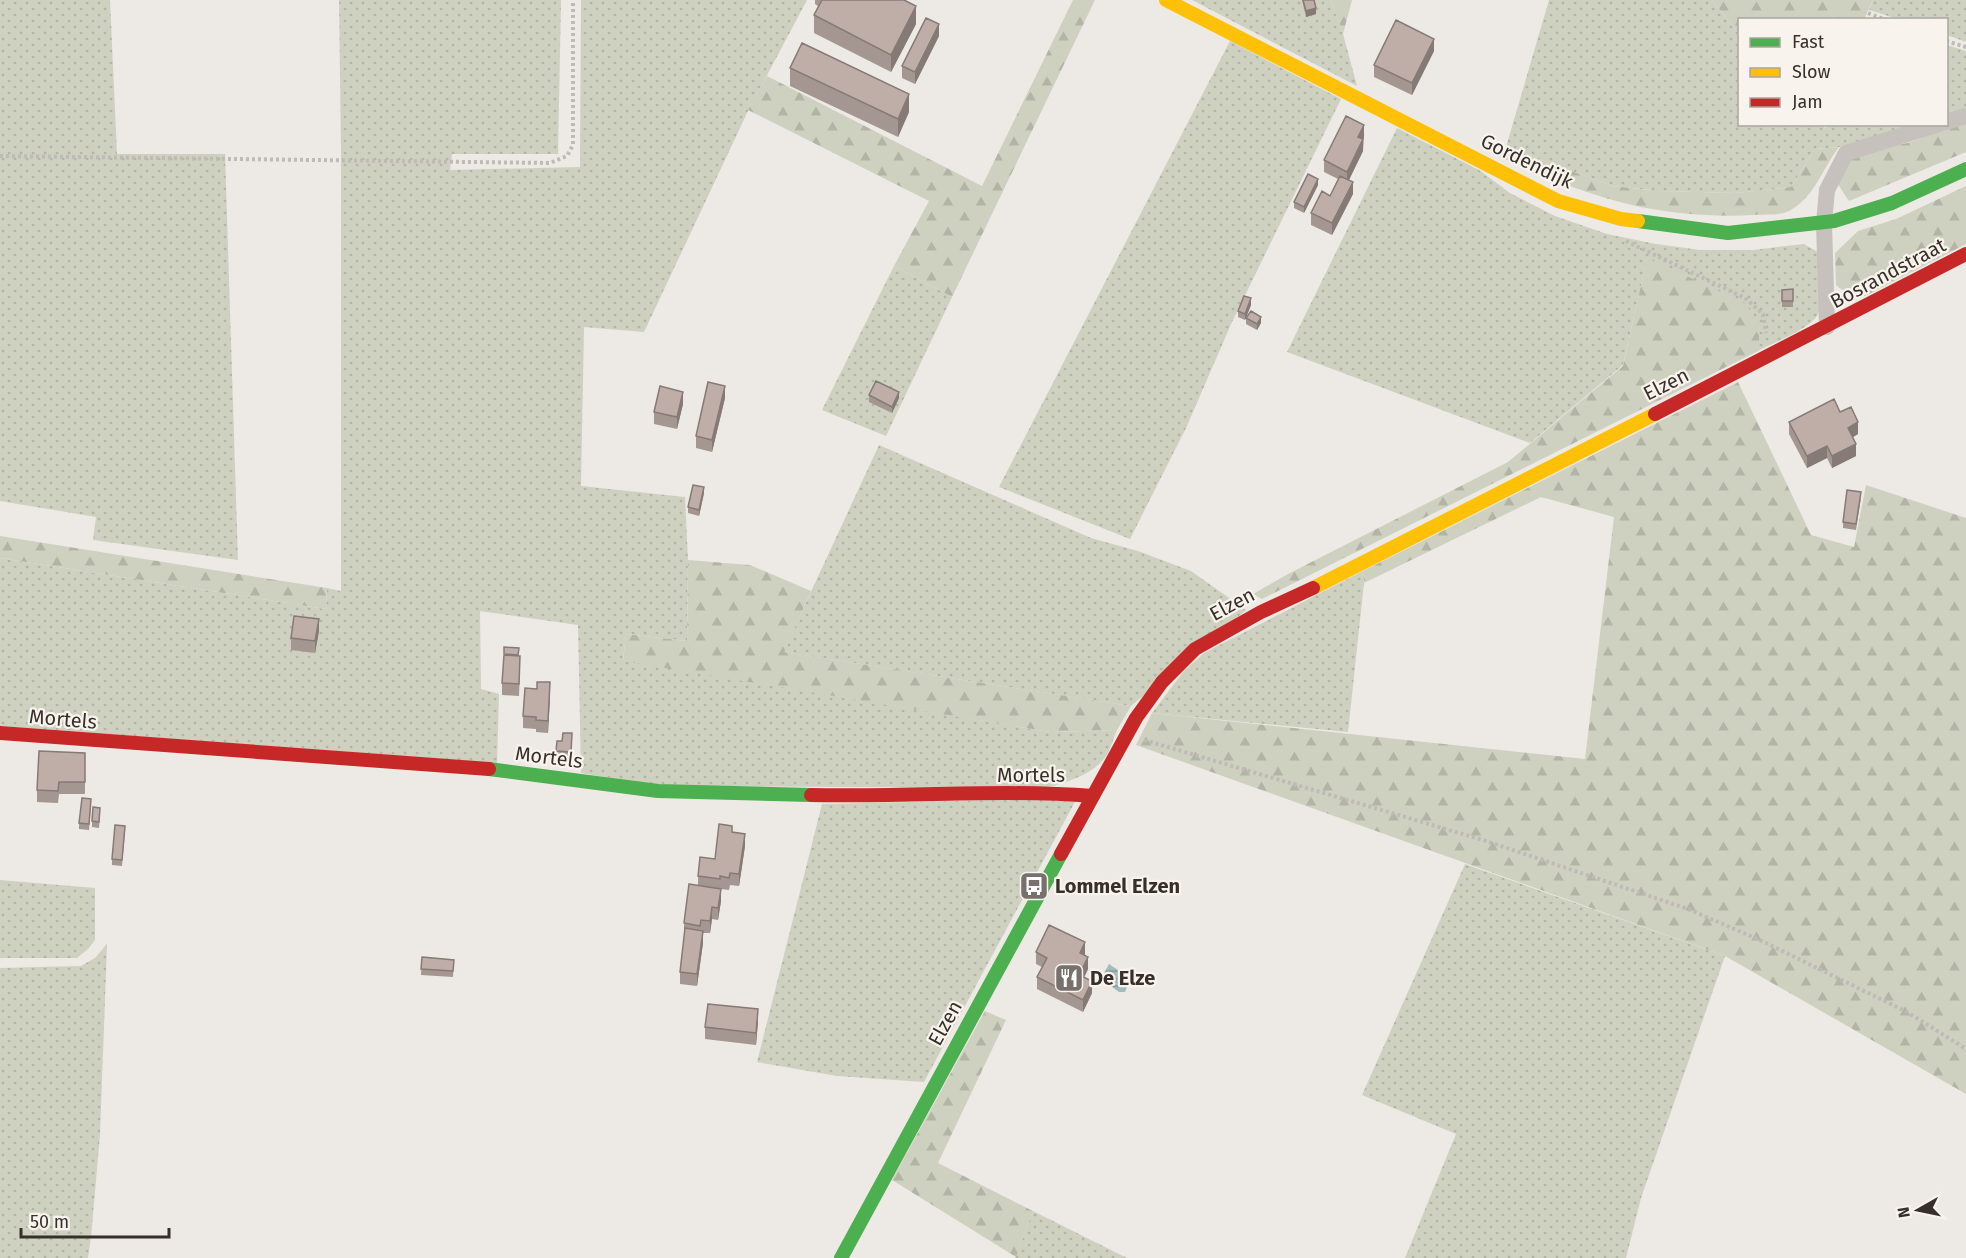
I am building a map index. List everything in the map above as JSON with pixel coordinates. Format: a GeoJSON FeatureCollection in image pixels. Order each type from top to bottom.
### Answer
{"type":"FeatureCollection","features":[{"type":"Feature","properties":{"kind":"street","name":"Gordendijk"},"geometry":{"type":"LineString","coordinates":[[1166,0],[1558,201],[1621,219],[1728,233],[1824,223],[1892,203],[1966,169]]}},
{"type":"Feature","properties":{"kind":"street"},"geometry":{"type":"LineString","coordinates":[[1948,122],[1966,116]]}},
{"type":"Feature","properties":{"kind":"street"},"geometry":{"type":"LineString","coordinates":[[1827,327],[1824,223],[1827,190],[1846,153],[1934,126]]}},
{"type":"Feature","properties":{"kind":"street","name":"Bosrandstraat"},"geometry":{"type":"LineString","coordinates":[[1827,327],[1966,254]]}},
{"type":"Feature","properties":{"kind":"street","name":"Elzen"},"geometry":{"type":"LineString","coordinates":[[841,1258],[1093,796],[1127,735],[1162,682],[1210,640],[1261,612],[1310,590],[1499,495],[1762,358],[1827,327]]}},
{"type":"Feature","properties":{"kind":"street","name":"Mortels"},"geometry":{"type":"LineString","coordinates":[[0,734],[488,769],[658,791],[807,795],[1052,793],[1093,796]]}},
{"type":"Feature","properties":{"kind":"path"},"geometry":{"type":"LineString","coordinates":[[0,156],[550,163],[567,156],[573,145],[573,0]]}},
{"type":"Feature","properties":{"kind":"path"},"geometry":{"type":"LineString","coordinates":[[1868,13],[1881,18]]}},
{"type":"Feature","properties":{"kind":"path"},"geometry":{"type":"LineString","coordinates":[[1948,41],[1966,47]]}},
{"type":"Feature","properties":{"kind":"path"},"geometry":{"type":"LineString","coordinates":[[1621,219],[1622,240],[1745,298],[1762,314],[1766,333],[1762,358]]}},
{"type":"Feature","properties":{"kind":"path"},"geometry":{"type":"LineString","coordinates":[[1127,735],[1483,840],[1688,909],[1762,941],[1907,1012],[1966,1049]]}},
{"type":"Feature","properties":{"kind":"green space"},"geometry":{"type":"Polygon","coordinates":[[[0,0],[110,0],[117,154],[225,154],[238,560],[93,540],[96,517],[0,501],[0,0]]]}},
{"type":"Feature","properties":{"kind":"green space"},"geometry":{"type":"Polygon","coordinates":[[[339,0],[561,0],[558,154],[452,154],[450,170],[580,167],[581,0],[807,0],[748,111],[644,332],[584,327],[581,486],[685,497],[688,560],[687,641],[626,634],[623,660],[1050,732],[1117,730],[1108,753],[1100,763],[1078,777],[1044,788],[660,786],[581,773],[578,625],[480,611],[481,689],[499,694],[497,763],[0,726],[0,558],[326,609],[327,588],[341,591],[339,0]]]}},
{"type":"Feature","properties":{"kind":"green space"},"geometry":{"type":"Polygon","coordinates":[[[1073,0],[1095,0],[952,297],[894,266],[929,201],[748,110],[767,76],[982,186],[1073,0]]]}},
{"type":"Feature","properties":{"kind":"green space"},"geometry":{"type":"Polygon","coordinates":[[[1192,0],[1331,0],[1357,86],[1192,0]]]}},
{"type":"Feature","properties":{"kind":"green space"},"geometry":{"type":"Polygon","coordinates":[[[1331,0],[1352,0],[1343,34],[1331,0]]]}},
{"type":"Feature","properties":{"kind":"green space"},"geometry":{"type":"Polygon","coordinates":[[[1549,0],[1712,0],[1738,33],[1738,126],[1823,126],[1826,128],[1826,126],[1929,126],[1839,147],[1815,149],[1791,187],[1736,193],[1661,191],[1612,186],[1506,147],[1549,0]]]}},
{"type":"Feature","properties":{"kind":"green space"},"geometry":{"type":"Polygon","coordinates":[[[1712,0],[1873,0],[1864,18],[1738,18],[1738,33],[1712,0]]]}},
{"type":"Feature","properties":{"kind":"green space"},"geometry":{"type":"Polygon","coordinates":[[[1873,0],[1966,0],[1966,42],[1948,35],[1948,18],[1895,18],[1869,10],[1873,0]]]}},
{"type":"Feature","properties":{"kind":"green space"},"geometry":{"type":"Polygon","coordinates":[[[1230,41],[1341,99],[1232,322],[1186,428],[1130,539],[999,487],[1230,41]]]}},
{"type":"Feature","properties":{"kind":"green space"},"geometry":{"type":"Polygon","coordinates":[[[1948,45],[1966,51],[1966,112],[1948,120],[1948,45]]]}},
{"type":"Feature","properties":{"kind":"green space"},"geometry":{"type":"Polygon","coordinates":[[[1966,122],[1966,152],[1849,201],[1837,183],[1846,159],[1869,151],[1907,143],[1966,122]]]}},
{"type":"Feature","properties":{"kind":"green space"},"geometry":{"type":"Polygon","coordinates":[[[1397,128],[1479,170],[1510,193],[1555,216],[1607,234],[1700,250],[1753,250],[1804,244],[1818,252],[1821,292],[1818,314],[1814,320],[1800,330],[1758,351],[1647,259],[1623,365],[1530,443],[1287,352],[1397,128]]]}},
{"type":"Feature","properties":{"kind":"green space"},"geometry":{"type":"Polygon","coordinates":[[[1506,147],[1612,186],[1661,191],[1736,193],[1791,187],[1815,149],[1839,147],[1812,190],[1789,211],[1776,214],[1733,216],[1670,212],[1609,199],[1567,185],[1500,157],[1506,147]]]}},
{"type":"Feature","properties":{"kind":"green space"},"geometry":{"type":"Polygon","coordinates":[[[1966,186],[1966,244],[1865,296],[1845,292],[1836,285],[1835,253],[1858,231],[1896,219],[1966,186]]]}},
{"type":"Feature","properties":{"kind":"green space"},"geometry":{"type":"Polygon","coordinates":[[[1647,258],[1743,302],[1753,313],[1758,324],[1758,351],[1262,599],[1253,594],[1508,462],[1623,366],[1647,258]]]}},
{"type":"Feature","properties":{"kind":"green space"},"geometry":{"type":"Polygon","coordinates":[[[894,266],[952,297],[886,436],[822,410],[894,266]]]}},
{"type":"Feature","properties":{"kind":"green space"},"geometry":{"type":"Polygon","coordinates":[[[1738,382],[1811,535],[1854,547],[1866,485],[1966,518],[1966,1094],[1725,956],[1136,745],[1152,713],[1585,759],[1614,517],[1541,497],[1364,583],[1363,571],[1738,382]]]}},
{"type":"Feature","properties":{"kind":"green space"},"geometry":{"type":"Polygon","coordinates":[[[879,445],[1091,538],[1138,551],[1191,571],[1246,610],[1131,706],[783,652],[879,445]]]}},
{"type":"Feature","properties":{"kind":"green space"},"geometry":{"type":"Polygon","coordinates":[[[0,536],[327,588],[326,609],[0,558],[0,536]]]}},
{"type":"Feature","properties":{"kind":"green space"},"geometry":{"type":"Polygon","coordinates":[[[688,560],[750,565],[811,591],[784,652],[1131,706],[1117,730],[1050,732],[623,661],[626,634],[687,641],[688,560]]]}},
{"type":"Feature","properties":{"kind":"green space"},"geometry":{"type":"Polygon","coordinates":[[[1363,571],[1364,583],[1348,732],[1152,713],[1183,672],[1204,653],[1363,571]]]}},
{"type":"Feature","properties":{"kind":"green space"},"geometry":{"type":"Polygon","coordinates":[[[1077,798],[924,1082],[837,1076],[757,1062],[822,804],[1077,798]]]}},
{"type":"Feature","properties":{"kind":"green space"},"geometry":{"type":"Polygon","coordinates":[[[1465,864],[1725,956],[1641,1198],[1626,1258],[1405,1258],[1456,1134],[1362,1095],[1465,864]]]}},
{"type":"Feature","properties":{"kind":"green space"},"geometry":{"type":"Polygon","coordinates":[[[0,880],[95,888],[95,940],[77,958],[0,958],[0,880]]]}},
{"type":"Feature","properties":{"kind":"green space"},"geometry":{"type":"Polygon","coordinates":[[[107,944],[100,1135],[88,1258],[0,1258],[0,968],[81,966],[95,958],[107,944]]]}},
{"type":"Feature","properties":{"kind":"green space"},"geometry":{"type":"Polygon","coordinates":[[[985,1011],[1006,1020],[938,1163],[1033,1211],[1016,1257],[892,1180],[985,1011]]]}},
{"type":"Feature","properties":{"kind":"green space"},"geometry":{"type":"Polygon","coordinates":[[[1033,1211],[1127,1258],[1015,1258],[1033,1211]]]}},
{"type":"Feature","properties":{"kind":"water"},"geometry":{"type":"Polygon","coordinates":[[[1109,964],[1121,972],[1126,979],[1125,992],[1119,992],[1101,979],[1109,964]]]}},
{"type":"Feature","properties":{"kind":"building"},"geometry":{"type":"Polygon","coordinates":[[[822,0],[904,0],[916,6],[891,55],[814,15],[822,0]]]}},
{"type":"Feature","properties":{"kind":"building"},"geometry":{"type":"Polygon","coordinates":[[[1303,0],[1314,0],[1316,8],[1306,11],[1303,0]]]}},
{"type":"Feature","properties":{"kind":"building"},"geometry":{"type":"Polygon","coordinates":[[[926,18],[939,24],[915,72],[902,66],[926,18]]]}},
{"type":"Feature","properties":{"kind":"building"},"geometry":{"type":"Polygon","coordinates":[[[1396,20],[1434,39],[1412,83],[1374,65],[1396,20]]]}},
{"type":"Feature","properties":{"kind":"building"},"geometry":{"type":"Polygon","coordinates":[[[802,43],[909,94],[898,119],[790,68],[802,43]]]}},
{"type":"Feature","properties":{"kind":"building"},"geometry":{"type":"Polygon","coordinates":[[[1346,116],[1364,125],[1358,137],[1363,139],[1347,172],[1324,160],[1346,116]]]}},
{"type":"Feature","properties":{"kind":"building"},"geometry":{"type":"Polygon","coordinates":[[[1308,174],[1318,179],[1304,207],[1294,202],[1308,174]]]}},
{"type":"Feature","properties":{"kind":"building"},"geometry":{"type":"Polygon","coordinates":[[[1340,176],[1353,182],[1332,223],[1311,213],[1322,191],[1330,196],[1340,176]]]}},
{"type":"Feature","properties":{"kind":"building"},"geometry":{"type":"Polygon","coordinates":[[[1793,289],[1793,301],[1782,301],[1782,290],[1793,289]]]}},
{"type":"Feature","properties":{"kind":"building"},"geometry":{"type":"Polygon","coordinates":[[[1244,296],[1251,298],[1245,314],[1238,311],[1244,296]]]}},
{"type":"Feature","properties":{"kind":"building"},"geometry":{"type":"Polygon","coordinates":[[[1251,311],[1261,317],[1257,324],[1246,318],[1251,311]]]}},
{"type":"Feature","properties":{"kind":"building"},"geometry":{"type":"Polygon","coordinates":[[[876,381],[899,392],[892,407],[869,395],[876,381]]]}},
{"type":"Feature","properties":{"kind":"building"},"geometry":{"type":"Polygon","coordinates":[[[708,382],[725,386],[712,440],[696,436],[708,382]]]}},
{"type":"Feature","properties":{"kind":"building"},"geometry":{"type":"Polygon","coordinates":[[[660,386],[683,392],[677,417],[654,412],[660,386]]]}},
{"type":"Feature","properties":{"kind":"building"},"geometry":{"type":"Polygon","coordinates":[[[1834,399],[1840,412],[1851,407],[1858,422],[1848,428],[1856,444],[1832,456],[1827,446],[1807,456],[1789,422],[1834,399]]]}},
{"type":"Feature","properties":{"kind":"building"},"geometry":{"type":"Polygon","coordinates":[[[693,485],[704,487],[699,510],[688,507],[693,485]]]}},
{"type":"Feature","properties":{"kind":"building"},"geometry":{"type":"Polygon","coordinates":[[[1847,490],[1861,492],[1856,524],[1843,522],[1847,490]]]}},
{"type":"Feature","properties":{"kind":"building"},"geometry":{"type":"Polygon","coordinates":[[[294,616],[319,619],[315,641],[291,638],[294,616]]]}},
{"type":"Feature","properties":{"kind":"building"},"geometry":{"type":"Polygon","coordinates":[[[504,647],[519,648],[518,655],[504,654],[504,647]]]}},
{"type":"Feature","properties":{"kind":"building"},"geometry":{"type":"Polygon","coordinates":[[[504,655],[520,656],[519,684],[502,683],[504,655]]]}},
{"type":"Feature","properties":{"kind":"building"},"geometry":{"type":"Polygon","coordinates":[[[537,682],[550,682],[548,721],[523,716],[525,688],[537,689],[537,682]]]}},
{"type":"Feature","properties":{"kind":"building"},"geometry":{"type":"Polygon","coordinates":[[[563,733],[572,733],[571,752],[556,751],[557,741],[562,741],[563,733]]]}},
{"type":"Feature","properties":{"kind":"building"},"geometry":{"type":"Polygon","coordinates":[[[39,751],[85,753],[85,782],[59,782],[58,791],[37,790],[39,751]]]}},
{"type":"Feature","properties":{"kind":"building"},"geometry":{"type":"Polygon","coordinates":[[[82,798],[91,799],[89,824],[79,823],[82,798]]]}},
{"type":"Feature","properties":{"kind":"building"},"geometry":{"type":"Polygon","coordinates":[[[93,807],[100,808],[99,822],[92,821],[93,807]]]}},
{"type":"Feature","properties":{"kind":"building"},"geometry":{"type":"Polygon","coordinates":[[[719,824],[732,826],[732,832],[745,834],[739,874],[730,873],[729,878],[720,876],[720,879],[698,876],[700,857],[715,859],[719,824]]]}},
{"type":"Feature","properties":{"kind":"building"},"geometry":{"type":"Polygon","coordinates":[[[115,825],[125,826],[122,860],[112,859],[115,825]]]}},
{"type":"Feature","properties":{"kind":"building"},"geometry":{"type":"Polygon","coordinates":[[[689,884],[721,889],[718,908],[712,907],[710,921],[701,920],[700,926],[684,923],[689,884]]]}},
{"type":"Feature","properties":{"kind":"building"},"geometry":{"type":"Polygon","coordinates":[[[1049,925],[1085,942],[1080,953],[1088,957],[1079,975],[1092,981],[1083,1000],[1037,977],[1047,958],[1036,952],[1049,925]]]}},
{"type":"Feature","properties":{"kind":"building"},"geometry":{"type":"Polygon","coordinates":[[[685,928],[703,931],[697,974],[680,972],[685,928]]]}},
{"type":"Feature","properties":{"kind":"building"},"geometry":{"type":"Polygon","coordinates":[[[422,957],[454,960],[453,971],[421,969],[422,957]]]}},
{"type":"Feature","properties":{"kind":"building"},"geometry":{"type":"Polygon","coordinates":[[[708,1004],[758,1009],[756,1033],[705,1027],[708,1004]]]}},
{"type":"Feature","properties":{"kind":"traffic: fast"},"geometry":{"type":"LineString","coordinates":[[1638,221],[1728,233],[1834,221],[1892,203],[1966,169]]}},
{"type":"Feature","properties":{"kind":"traffic: fast"},"geometry":{"type":"LineString","coordinates":[[489,769],[658,791],[811,795]]}},
{"type":"Feature","properties":{"kind":"traffic: fast"},"geometry":{"type":"LineString","coordinates":[[841,1258],[1061,854]]}},
{"type":"Feature","properties":{"kind":"traffic: slow"},"geometry":{"type":"LineString","coordinates":[[1166,0],[1558,201],[1621,219],[1638,221]]}},
{"type":"Feature","properties":{"kind":"traffic: slow"},"geometry":{"type":"LineString","coordinates":[[1313,588],[1655,414]]}},
{"type":"Feature","properties":{"kind":"traffic: jam"},"geometry":{"type":"LineString","coordinates":[[1655,414],[1966,254]]}},
{"type":"Feature","properties":{"kind":"traffic: jam"},"geometry":{"type":"LineString","coordinates":[[1061,854],[1136,718],[1162,682],[1195,649],[1261,612],[1313,588]]}},
{"type":"Feature","properties":{"kind":"traffic: jam"},"geometry":{"type":"LineString","coordinates":[[0,733],[489,769]]}},
{"type":"Feature","properties":{"kind":"traffic: jam"},"geometry":{"type":"LineString","coordinates":[[811,795],[1023,793],[1093,796]]}},
{"type":"Feature","properties":{"kind":"place","name":"Lommel Elzen"},"geometry":{"type":"Point","coordinates":[1034,886]}},
{"type":"Feature","properties":{"kind":"place","name":"De Elze"},"geometry":{"type":"Point","coordinates":[1069,978]}}]}
